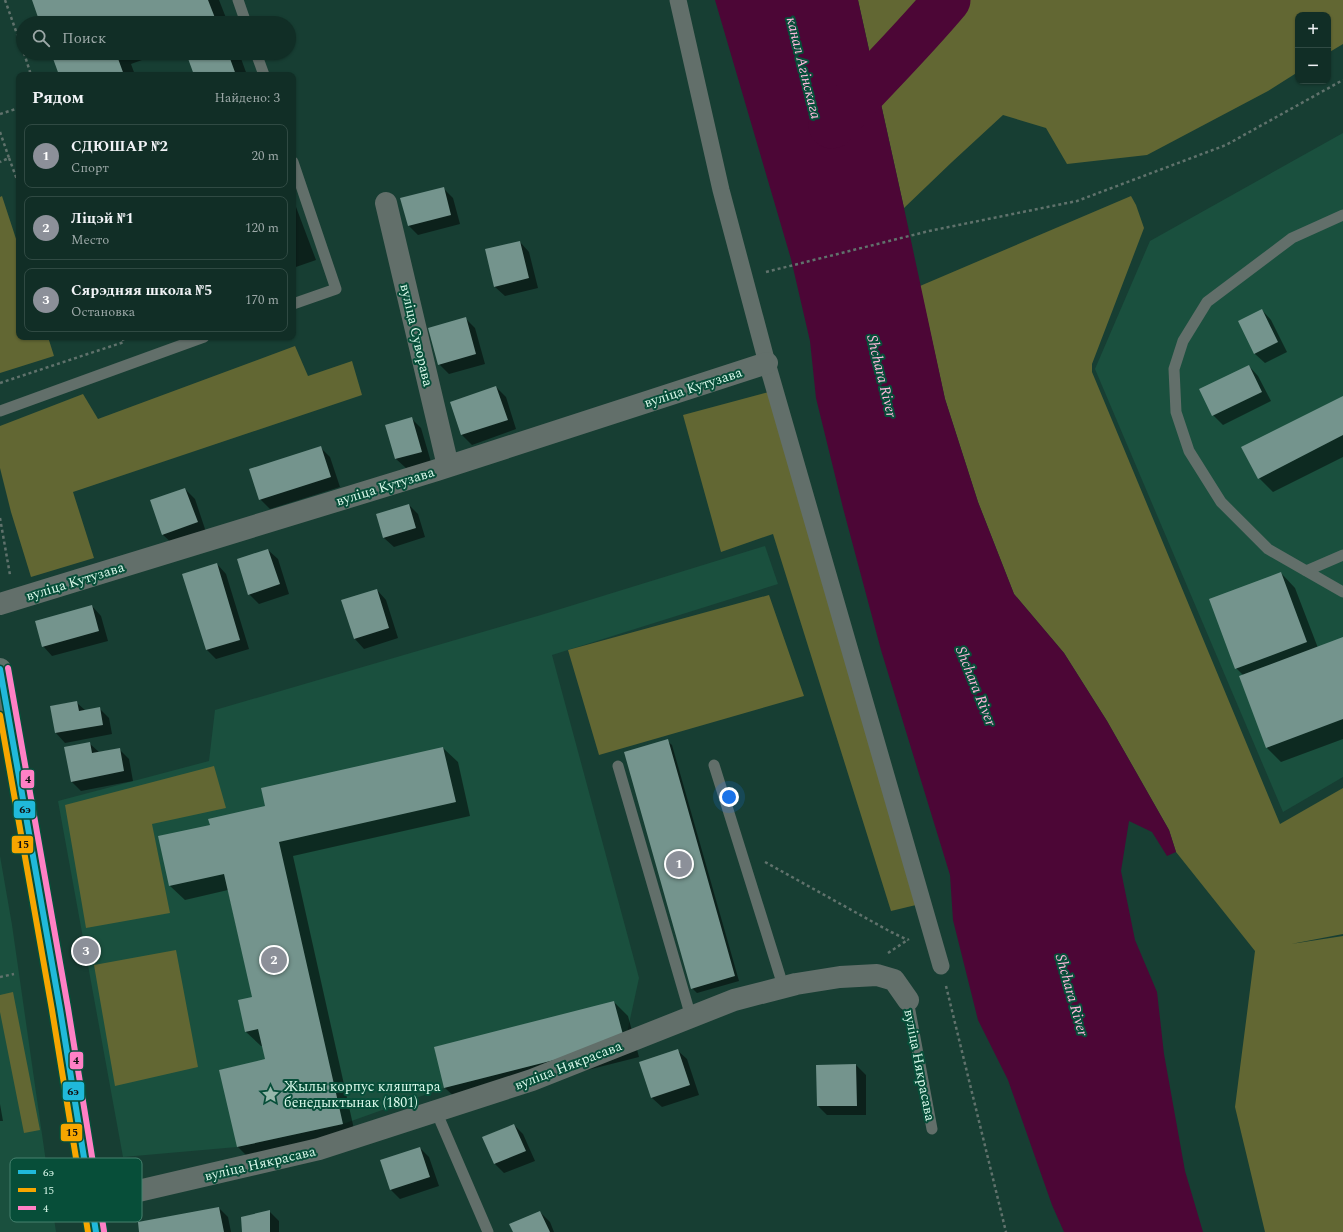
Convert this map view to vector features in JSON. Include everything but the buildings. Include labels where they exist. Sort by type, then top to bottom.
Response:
[{"type":"main road","points":[[0,669],[60,1009],[84,1158]]},
{"type":"main road","points":[[94,1222],[96,1232]]},
{"type":"street","points":[[678,0],[721,190],[767,363],[941,966]]},
{"type":"street","name":"вуліца Суворава","points":[[386,203],[448,466]]},
{"type":"street","name":"вуліца Кутузава","points":[[0,604],[448,466],[767,363]]},
{"type":"street","name":"вуліца Някрасава","points":[[142,1190],[318,1149],[532,1080],[734,1000],[796,984],[840,977],[877,975],[894,980],[908,1000]]},
{"type":"lane","points":[[238,0],[244,16]]},
{"type":"lane","points":[[259,60],[263,72]]},
{"type":"lane","points":[[296,171],[336,289],[296,303]]},
{"type":"lane","points":[[1343,215],[1292,238],[1207,302],[1183,341],[1174,369],[1176,412],[1189,451],[1221,502],[1268,549],[1343,592]]},
{"type":"lane","points":[[0,411],[196,340]]},
{"type":"lane","points":[[1306,571],[1343,555]]},
{"type":"lane","points":[[714,765],[780,976]]},
{"type":"lane","points":[[618,766],[691,1017]]},
{"type":"lane","name":"вуліца Някрасава","points":[[908,1000],[932,1129]]},
{"type":"lane","points":[[436,1111],[488,1232]]},
{"type":"path","points":[[5,0],[16,32]]},
{"type":"path","points":[[26,60],[30,72]]},
{"type":"path","points":[[766,272],[929,231],[1077,201],[1226,145],[1343,80]]},
{"type":"path","points":[[0,114],[16,109]]},
{"type":"path","points":[[0,132],[16,177]]},
{"type":"path","points":[[0,162],[9,158]]},
{"type":"path","points":[[0,383],[124,342],[123,340]]},
{"type":"path","points":[[0,518],[10,576]]},
{"type":"path","points":[[744,861],[758,858],[908,940]]},
{"type":"path","points":[[882,957],[914,936]]},
{"type":"path","points":[[941,966],[1006,1232]]},
{"type":"path","points":[[0,977],[14,974]]},
{"type":"shaded area","points":[[858,0],[1343,0],[1343,44],[1331,51],[1331,12],[1295,12],[1295,74],[1268,91],[1147,155],[1067,164],[1046,128],[1003,115],[904,208]]},
{"type":"shaded area","points":[[1343,133],[1343,777],[1283,812],[1095,369],[1150,241]]},
{"type":"shaded area","points":[[2,196],[16,239],[16,340],[49,340],[54,356],[0,373],[0,197]]},
{"type":"shaded area","points":[[1131,196],[1136,205],[1144,228],[1092,364],[1092,372],[1280,824],[1343,788],[1343,934],[1291,944],[1343,936],[1343,1232],[1265,1232],[1235,1107],[1255,951],[1176,852],[1169,830],[1107,721],[1064,653],[1014,594],[978,502],[945,399],[920,286]]},
{"type":"shaded area","points":[[295,346],[308,376],[352,361],[362,395],[73,492],[94,558],[31,577],[11,512],[0,468],[0,426],[83,394],[98,419]]},
{"type":"shaded area","points":[[769,392],[916,905],[891,911],[773,534],[721,552],[683,415]]},
{"type":"shaded area","points":[[765,546],[778,584],[552,655],[639,978],[625,1042],[444,1088],[343,1124],[237,1147],[123,1157],[58,801],[209,761],[215,710],[541,615]]},
{"type":"shaded area","points":[[769,595],[804,696],[599,755],[568,650]]},
{"type":"shaded area","points":[[214,766],[226,808],[152,824],[170,913],[86,928],[65,805]]},
{"type":"shaded area","points":[[0,856],[12,925],[45,1158],[10,1158],[10,1222],[55,1222],[56,1232],[0,1232]]},
{"type":"shaded area","points":[[176,950],[198,1067],[115,1086],[94,965]]},
{"type":"shaded area","points":[[13,992],[40,1130],[24,1133],[0,1012],[0,995]]},
{"type":"water","points":[[715,0],[858,0],[945,399],[978,502],[1014,594],[1064,653],[1107,721],[1169,830],[1176,852],[1167,856],[1152,832],[1129,821],[1121,871],[1135,940],[1157,992],[1164,1054],[1185,1171],[1203,1232],[1064,1232],[1052,1205],[1008,1080],[978,1020],[953,920],[950,875],[881,650],[843,508],[816,398],[810,341],[791,259]]},
{"type":"waterway","points":[[832,125],[947,0]]},
{"type":"transit line","name":"4","points":[[8,668],[68,1008],[92,1158]]},
{"type":"transit line","name":"6э","points":[[0,669],[60,1009],[84,1158]]},
{"type":"transit line","name":"15","points":[[0,715],[52,1010],[76,1158]]},
{"type":"transit line","name":"15","points":[[86,1222],[88,1232]]},
{"type":"transit line","name":"6э","points":[[94,1222],[96,1232]]},
{"type":"transit line","name":"4","points":[[103,1222],[104,1231]]},
{"type":"place","name":"СДЮШАР №2","points":[[679,864]]},
{"type":"place","name":"Сярэдняя школа №5","points":[[86,951]]},
{"type":"place","name":"Ліцэй №1","points":[[274,960]]},
{"type":"place","name":"Жылы корпус кляштара бенедыктынак (1801)","points":[[271,1094]]},
{"type":"water label","name":"канал Агінскага","points":[[804,68]]},
{"type":"water label","name":"Shchara River","points":[[882,376]]},
{"type":"water label","name":"Shchara River","points":[[976,686]]},
{"type":"water label","name":"Shchara River","points":[[1072,995]]}]
